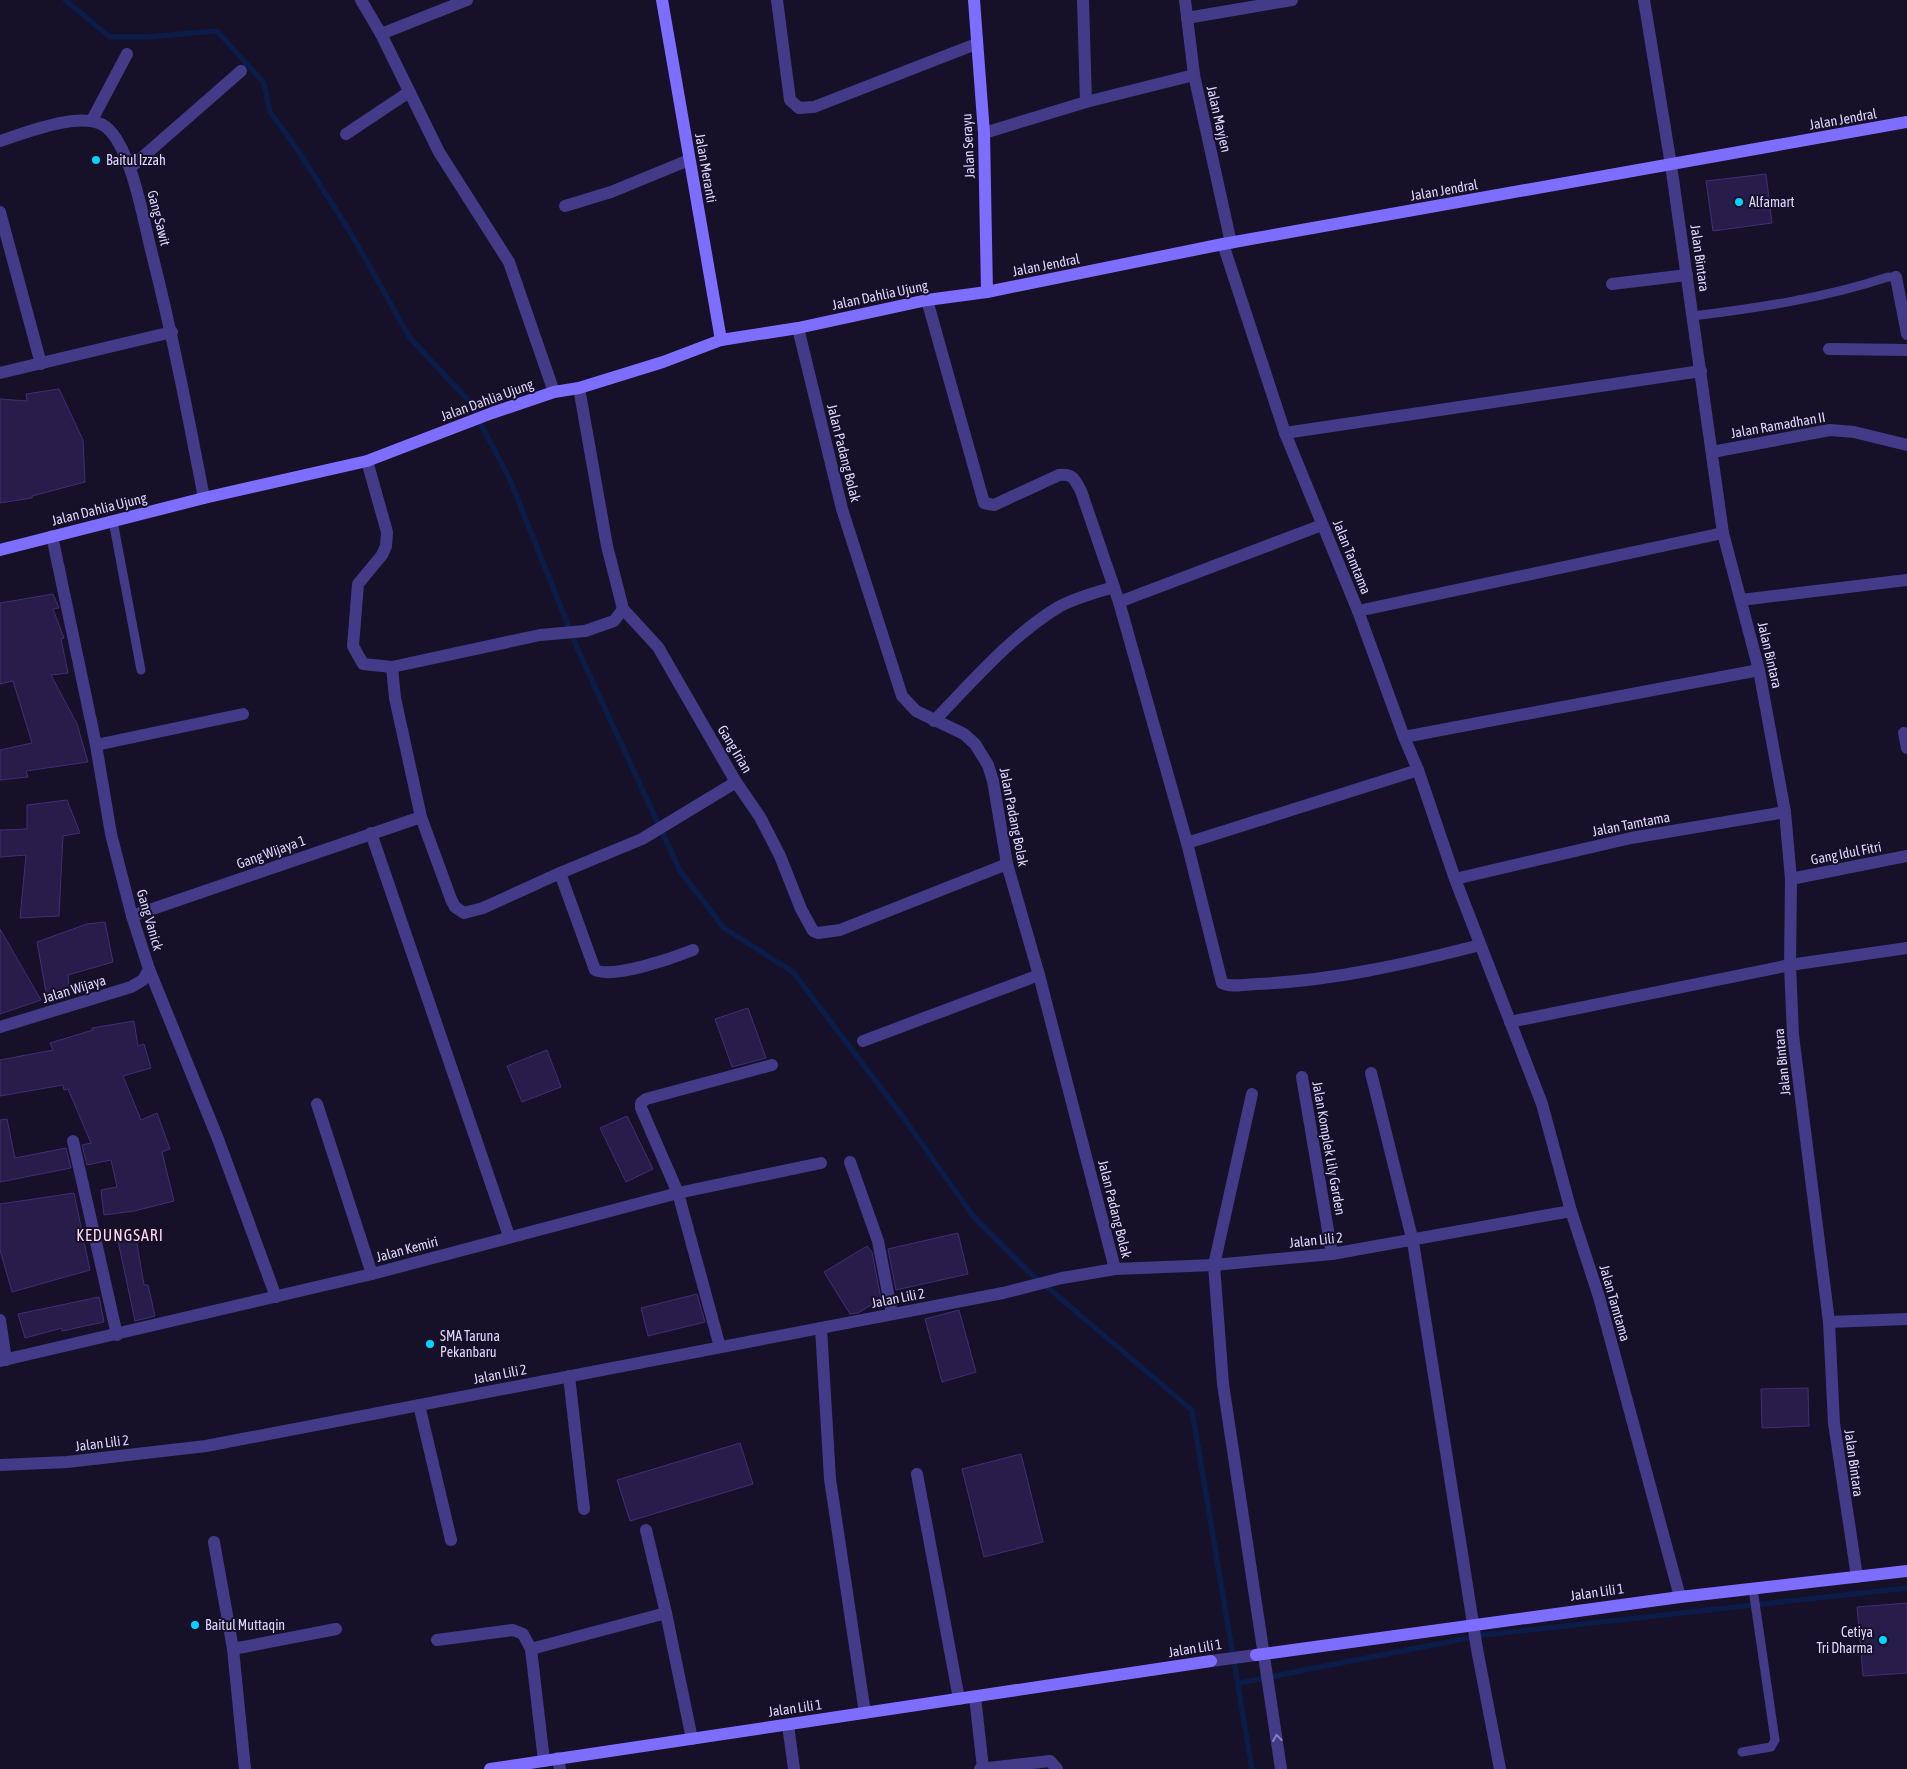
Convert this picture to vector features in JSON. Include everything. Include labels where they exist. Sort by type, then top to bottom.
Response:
[{"type":"street","points":[[361,0],[381,34],[439,152],[509,262],[554,392]]},
{"type":"street","name":"Jalan Meranti","points":[[662,0],[722,340]]},
{"type":"street","points":[[777,0],[790,100],[799,108],[814,107],[976,44]]},
{"type":"street","name":"Jalan Serayu","points":[[974,0],[984,133],[987,292]]},
{"type":"street","points":[[1083,0],[1086,102]]},
{"type":"street","name":"Jalan Mayjen","points":[[1185,0],[1194,75],[1227,244]]},
{"type":"street","points":[[1187,18],[1292,0]]},
{"type":"street","name":"Jalan Bintara","points":[[1644,0],[1671,165],[1723,533],[1759,670],[1785,812],[1791,879],[1790,965],[1793,1035],[1829,1322],[1834,1423],[1857,1577]]},
{"type":"street","points":[[381,34],[459,1]]},
{"type":"street","points":[[0,141],[74,120],[92,120],[127,54]]},
{"type":"street","points":[[130,168],[241,71]]},
{"type":"street","points":[[984,133],[1086,102],[1194,75]]},
{"type":"street","points":[[346,134],[409,92]]},
{"type":"street","name":"Gang Sawit","points":[[92,120],[106,127],[115,138],[130,168],[172,332],[204,498]]},
{"type":"street","name":"Jalan Jendral","points":[[987,292],[1227,244],[1907,122]]},
{"type":"street","points":[[565,206],[612,192],[689,160]]},
{"type":"street","points":[[0,212],[41,364]]},
{"type":"street","name":"Jalan Tamtama","points":[[1227,244],[1285,433],[1358,612],[1418,770],[1455,879],[1542,1104],[1571,1211],[1599,1297],[1680,1597]]},
{"type":"street","points":[[1612,284],[1687,274]]},
{"type":"street","points":[[1896,277],[1907,334]]},
{"type":"street","name":"Jalan Dahlia Ujung","points":[[0,550],[204,498],[367,461],[492,413],[554,392],[579,388],[722,340],[798,328],[927,300],[987,292]]},
{"type":"street","points":[[927,300],[984,503],[994,506],[1059,475],[1068,474],[1074,477],[1081,491],[1119,602],[1187,843],[1220,980],[1225,985],[1319,979],[1403,965],[1480,945]]},
{"type":"street","name":"Jalan Padang Bolak","points":[[798,328],[842,509],[902,696],[916,711],[964,734],[975,744],[988,765],[993,781],[1007,864],[1039,975],[1114,1269]]},
{"type":"street","points":[[0,373],[172,332]]},
{"type":"street","points":[[1829,349],[1907,350]]},
{"type":"street","points":[[1285,433],[1701,371]]},
{"type":"street","name":"Gang Irian","points":[[579,388],[607,546],[623,609],[658,647],[736,782],[764,825],[780,856],[801,908],[815,932],[840,930],[1007,864]]},
{"type":"street","name":"Jalan Ramadhan II","points":[[1712,452],[1830,430],[1854,432],[1907,445]]},
{"type":"street","points":[[367,461],[387,532],[386,546],[382,555],[358,584],[353,646],[363,664],[392,666],[540,635],[585,630],[614,621],[623,609]]},
{"type":"street","points":[[1119,602],[1322,524]]},
{"type":"street","points":[[1358,612],[1723,533]]},
{"type":"street","name":"Gang Vanick","points":[[52,536],[96,745],[111,834],[132,916],[149,969],[218,1139],[276,1297]]},
{"type":"street","points":[[1741,600],[1907,580]]},
{"type":"street","points":[[934,720],[1036,622],[1058,608],[1081,597],[1114,586]]},
{"type":"street","points":[[392,666],[395,698],[421,817],[455,907],[464,913],[483,908],[642,839],[736,782]]},
{"type":"street","points":[[1404,737],[1759,670]]},
{"type":"street","points":[[96,745],[243,714]]},
{"type":"street","points":[[1904,733],[1907,748]]},
{"type":"street","points":[[1187,843],[1418,770]]},
{"type":"street","name":"Jalan Tamtama","points":[[1455,879],[1631,838],[1785,812]]},
{"type":"street","name":"Gang Wijaya 1","points":[[132,916],[421,817]]},
{"type":"street","points":[[371,833],[509,1236]]},
{"type":"street","name":"Gang Idul Fitri","points":[[1791,879],[1907,856]]},
{"type":"street","points":[[560,873],[595,970],[601,973],[626,969],[693,950]]},
{"type":"street","points":[[1510,1022],[1790,965],[1907,948]]},
{"type":"street","name":"Jalan Wijaya","points":[[0,1027],[131,987],[143,980],[149,969]]},
{"type":"street","points":[[863,1042],[1039,975]]},
{"type":"street","points":[[720,1347],[678,1194],[641,1108],[641,1103],[646,1099],[772,1065]]},
{"type":"street","points":[[1371,1073],[1412,1242],[1477,1650],[1500,1769]]},
{"type":"street","name":"Jalan Komplek Lily Garden","points":[[1302,1077],[1332,1254]]},
{"type":"street","points":[[1252,1094],[1214,1265],[1223,1384],[1260,1654],[1268,1669],[1281,1769]]},
{"type":"street","points":[[317,1104],[372,1274]]},
{"type":"street","points":[[73,1141],[117,1335]]},
{"type":"street","points":[[850,1162],[878,1242],[892,1314]]},
{"type":"street","name":"Jalan Kemiri","points":[[3,1361],[372,1274],[509,1236],[678,1194],[822,1163]]},
{"type":"street","name":"Jalan Lili 2","points":[[0,1465],[67,1462],[206,1446],[1003,1293],[1062,1278],[1114,1269],[1214,1265],[1332,1254],[1412,1242],[1571,1211]]},
{"type":"street","points":[[1829,1322],[1907,1319]]},
{"type":"street","points":[[0,1320],[3,1361]]},
{"type":"street","points":[[821,1328],[830,1479],[865,1713]]},
{"type":"street","points":[[569,1376],[584,1509]]},
{"type":"street","points":[[419,1405],[451,1540]]},
{"type":"street","points":[[917,1474],[959,1699]]},
{"type":"street","points":[[646,1530],[666,1612],[692,1739]]},
{"type":"street","points":[[214,1542],[233,1649],[245,1769]]},
{"type":"street","name":"Jalan Lili 1","points":[[490,1769],[544,1761],[559,1764],[692,1739],[1211,1661],[1473,1624],[1680,1597],[1907,1571]]},
{"type":"street","points":[[531,1649],[666,1612]]},
{"type":"street","points":[[233,1649],[336,1628]]},
{"type":"street","points":[[437,1640],[513,1630],[523,1634],[531,1649],[544,1761]]},
{"type":"street","points":[[975,1697],[981,1769],[1050,1761],[1057,1769]]},
{"type":"street","points":[[788,1725],[794,1769]]},
{"type":"lane","points":[[1693,316],[1753,309],[1817,297],[1888,277],[1896,277]]},
{"type":"lane","points":[[113,521],[141,670]]},
{"type":"lane","points":[[1742,1752],[1771,1747],[1775,1740],[1753,1589]]},
{"type":"building","name":"Alfamart","points":[[1766,174],[1772,223],[1713,231],[1706,181]]},
{"type":"building","points":[[59,389],[83,440],[85,482],[32,496],[32,498],[0,503],[0,399],[27,401],[26,394]]},
{"type":"building","points":[[53,594],[59,608],[53,609],[64,638],[61,639],[68,673],[51,675],[77,724],[88,762],[26,771],[28,777],[0,780],[0,750],[32,743],[13,681],[0,684],[0,603]]},
{"type":"building","points":[[67,800],[80,833],[63,836],[59,916],[20,918],[26,855],[0,857],[0,830],[27,829],[27,805]]},
{"type":"building","points":[[105,922],[113,962],[68,975],[70,995],[47,998],[37,942],[87,924]]},
{"type":"building","points":[[0,929],[41,1000],[0,1014]]},
{"type":"building","points":[[748,1008],[766,1058],[732,1067],[715,1019]]},
{"type":"building","points":[[134,1021],[138,1046],[144,1044],[151,1068],[123,1076],[141,1120],[157,1113],[170,1149],[162,1152],[174,1201],[134,1211],[104,1215],[101,1190],[117,1187],[111,1160],[87,1165],[82,1145],[91,1143],[68,1089],[64,1090],[63,1085],[0,1096],[0,1060],[53,1050],[50,1043],[93,1030],[92,1028]]},
{"type":"building","points":[[547,1050],[561,1087],[522,1102],[507,1066]]},
{"type":"building","points":[[627,1116],[653,1169],[626,1182],[600,1128]]},
{"type":"building","points":[[7,1119],[15,1158],[66,1148],[71,1168],[0,1182],[0,1120]]},
{"type":"building","points":[[74,1193],[90,1270],[12,1292],[0,1250],[0,1204]]},
{"type":"building","points":[[958,1233],[968,1274],[896,1290],[888,1249]]},
{"type":"building","points":[[136,1238],[144,1285],[148,1285],[155,1316],[135,1321],[118,1241]]},
{"type":"building","points":[[867,1246],[872,1252],[881,1299],[858,1313],[850,1314],[824,1272]]},
{"type":"building","points":[[697,1294],[705,1322],[648,1336],[641,1308]]},
{"type":"building","points":[[99,1297],[104,1322],[62,1331],[62,1328],[25,1338],[18,1314]]},
{"type":"building","points":[[959,1310],[976,1372],[942,1382],[925,1319]]},
{"type":"building","points":[[1808,1388],[1809,1426],[1762,1428],[1761,1389]]},
{"type":"building","points":[[740,1443],[753,1484],[630,1521],[617,1480]]},
{"type":"building","points":[[1021,1454],[1043,1542],[984,1557],[962,1469]]},
{"type":"building","name":"Cetiya Tri Dharma","points":[[1907,1603],[1907,1673],[1863,1676],[1857,1607]]},
{"type":"waterway","points":[[65,0],[110,37],[148,37],[217,31],[264,83],[270,112],[295,146],[349,230],[410,338],[469,401],[510,480],[578,650],[680,871],[724,928],[793,972],[903,1117],[973,1216],[1028,1271],[1192,1410],[1252,1769]]},
{"type":"waterway","points":[[1239,1683],[1483,1635],[1907,1588]]},
{"type":"place","name":"Baitul Izzah","points":[[96,160]]},
{"type":"place","name":"Alfamart","points":[[1739,202]]},
{"type":"place","name":"SMA Taruna Pekanbaru","points":[[430,1344]]},
{"type":"place","name":"Baitul Muttaqin","points":[[195,1625]]},
{"type":"place","name":"Cetiya Tri Dharma","points":[[1883,1640]]},
{"type":"district","name":"KEDUNGSARI","points":[[120,1235]]}]
